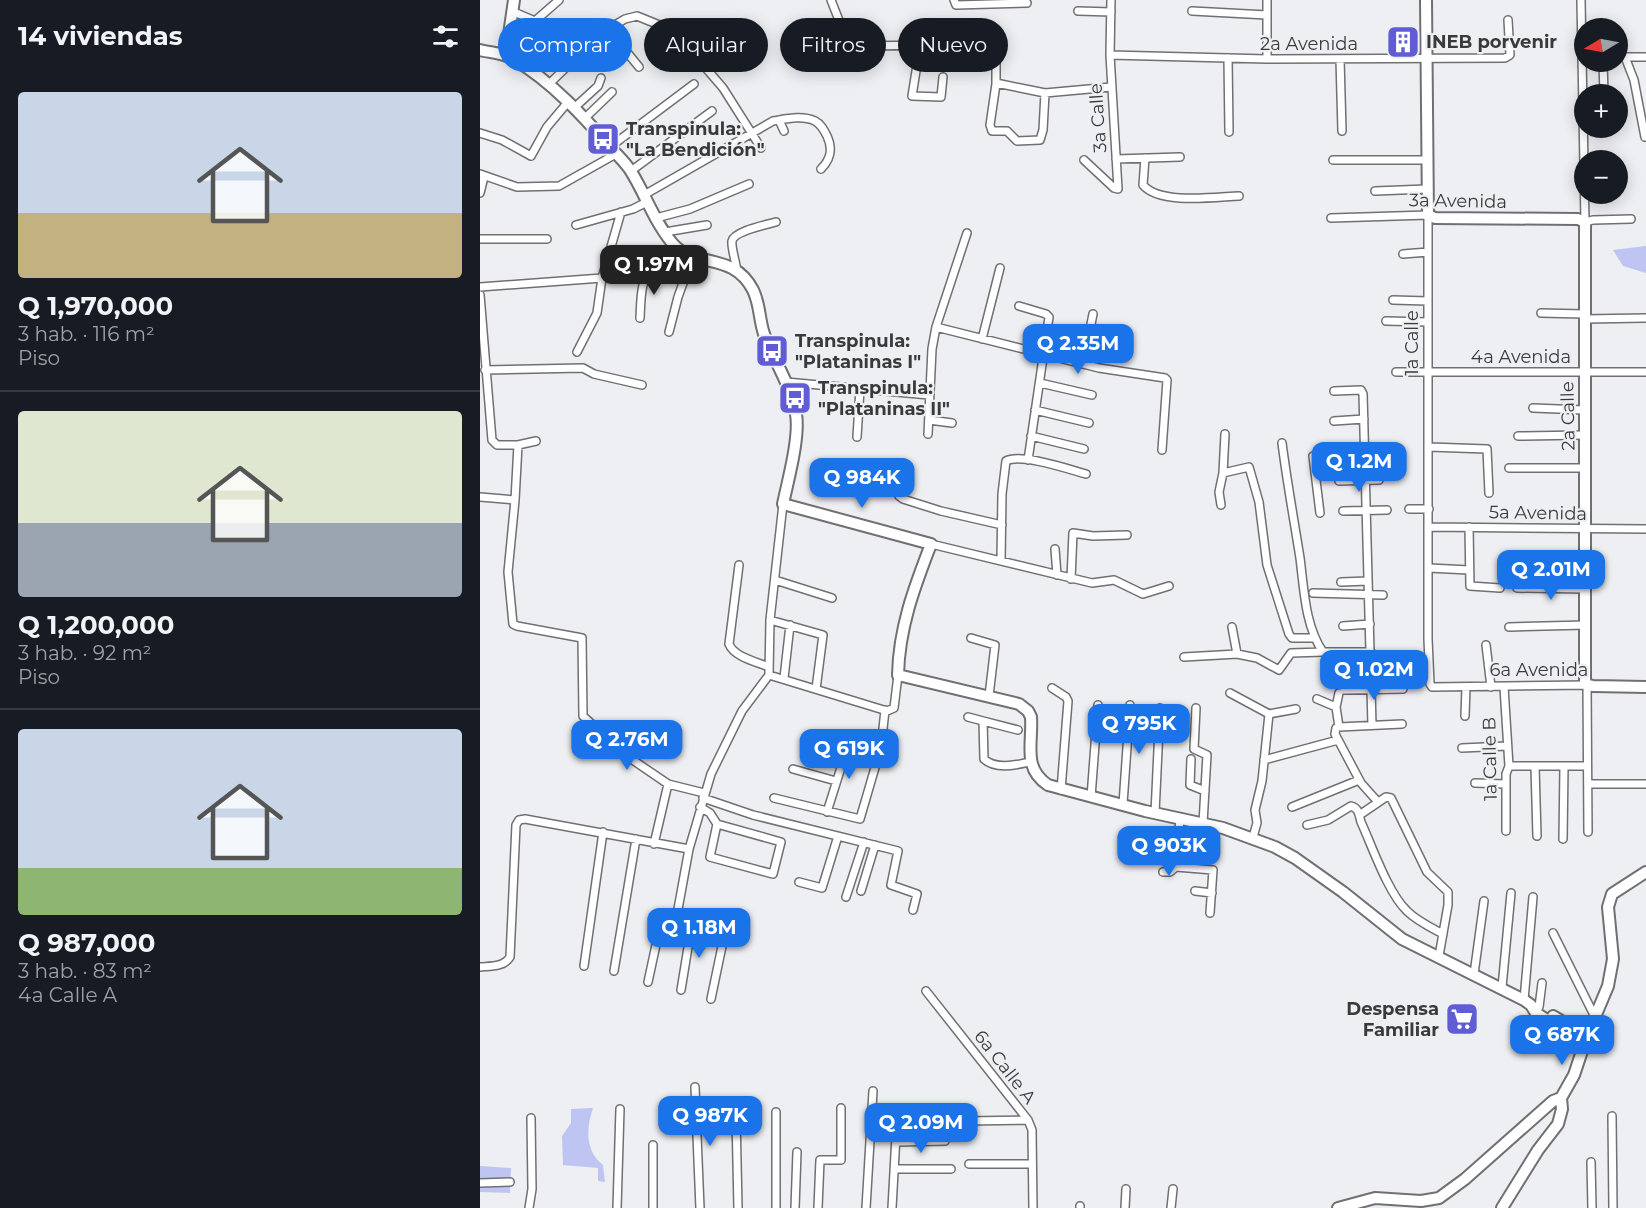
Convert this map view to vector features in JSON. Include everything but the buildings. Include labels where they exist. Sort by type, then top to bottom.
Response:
[{"type":"street","points":[[513,18],[514,0]]},
{"type":"street","points":[[514,12],[535,21],[559,0]]},
{"type":"street","points":[[831,0],[838,18]]},
{"type":"street","points":[[954,0],[956,5],[1027,3]]},
{"type":"street","name":"3a Calle","points":[[1084,160],[1118,189],[1111,87],[1111,0]]},
{"type":"street","points":[[1267,0],[1267,59]]},
{"type":"street","name":"1a Calle","points":[[1426,0],[1428,639],[1432,686]]},
{"type":"street","name":"2a Calle","points":[[1581,0],[1582,18]]},
{"type":"street","points":[[1078,11],[1111,12]]},
{"type":"street","points":[[1192,11],[1267,15]]},
{"type":"street","points":[[629,18],[635,15],[644,19]]},
{"type":"street","name":"2a Avenida","points":[[1110,55],[1267,59],[1508,58],[1508,20]]},
{"type":"street","points":[[480,50],[498,53]]},
{"type":"street","points":[[1628,57],[1646,57]]},
{"type":"street","points":[[632,58],[639,67]]},
{"type":"street","points":[[1228,58],[1229,132]]},
{"type":"street","points":[[1340,59],[1342,131]]},
{"type":"street","points":[[1628,69],[1634,80],[1645,137]]},
{"type":"street","points":[[531,72],[549,84],[613,150],[631,171],[665,232],[678,249],[691,258]]},
{"type":"street","points":[[549,84],[561,72]]},
{"type":"street","points":[[709,72],[723,88],[761,148]]},
{"type":"street","points":[[916,72],[912,96],[942,96],[943,77]]},
{"type":"street","points":[[997,72],[990,128],[994,132],[1007,131],[1017,141],[1040,140],[1043,130],[1045,93]]},
{"type":"street","name":"2a Calle","points":[[1583,72],[1585,222],[1583,372],[1588,832]]},
{"type":"street","points":[[480,133],[502,140],[531,156],[547,127],[571,105],[598,86],[601,78]]},
{"type":"street","points":[[996,83],[1045,93],[1111,87]]},
{"type":"street","points":[[480,193],[482,176],[517,187],[559,186],[613,150],[694,84]]},
{"type":"street","points":[[584,119],[612,92]]},
{"type":"street","points":[[631,171],[712,111]]},
{"type":"street","points":[[576,225],[621,212],[773,121],[800,117],[820,124],[829,139],[831,151],[827,163],[821,169]]},
{"type":"street","points":[[778,120],[784,130]]},
{"type":"street","points":[[1145,158],[1143,184],[1149,190],[1178,198],[1239,196]]},
{"type":"street","points":[[1116,159],[1180,158]]},
{"type":"street","points":[[1333,160],[1428,160]]},
{"type":"street","points":[[656,218],[690,209],[749,184]]},
{"type":"street","points":[[1375,191],[1427,189]]},
{"type":"street","points":[[577,352],[597,313],[602,278],[621,212]]},
{"type":"street","name":"3a Avenida","points":[[1331,218],[1428,215],[1435,218],[1578,219],[1585,222]]},
{"type":"street","points":[[1585,222],[1631,219]]},
{"type":"street","points":[[737,271],[732,243],[734,238],[741,232],[776,222]]},
{"type":"street","points":[[665,232],[706,225]]},
{"type":"street","points":[[928,434],[932,349],[936,327],[967,233]]},
{"type":"street","points":[[480,239],[547,239]]},
{"type":"street","points":[[1404,254],[1428,252]]},
{"type":"street","points":[[669,332],[691,258]]},
{"type":"street","points":[[640,318],[644,283],[652,267],[691,258],[729,265],[754,292],[765,336],[786,382],[797,425],[783,504],[770,620],[769,671],[742,711],[715,765],[703,796],[689,849],[676,920]]},
{"type":"street","points":[[982,339],[1000,268]]},
{"type":"street","points":[[480,287],[602,278]]},
{"type":"street","points":[[480,295],[493,442],[497,445],[518,445],[536,441]]},
{"type":"street","points":[[1393,300],[1428,301]]},
{"type":"street","points":[[1019,306],[1049,316],[1028,460]]},
{"type":"street","points":[[1541,313],[1584,317],[1646,318]]},
{"type":"street","points":[[1083,364],[1093,314]]},
{"type":"street","points":[[1386,321],[1428,322]]},
{"type":"street","points":[[936,327],[1044,356],[1114,371],[1166,378],[1162,450]]},
{"type":"street","points":[[485,370],[583,368],[594,374],[642,385]]},
{"type":"street","name":"4a Avenida","points":[[1396,372],[1646,372]]},
{"type":"street","points":[[786,382],[929,395]]},
{"type":"street","points":[[1040,383],[1092,395]]},
{"type":"street","points":[[857,437],[860,389]]},
{"type":"street","points":[[1334,392],[1362,390],[1372,725]]},
{"type":"street","points":[[1533,408],[1584,410]]},
{"type":"street","points":[[1035,410],[1089,423]]},
{"type":"street","points":[[1334,421],[1364,418]]},
{"type":"street","points":[[929,420],[952,423]]},
{"type":"street","points":[[1221,505],[1219,496],[1225,434]]},
{"type":"street","points":[[1518,436],[1584,435]]},
{"type":"street","points":[[1031,436],[1084,449]]},
{"type":"street","points":[[1282,443],[1300,561],[1302,593],[1313,638],[1323,652]]},
{"type":"street","points":[[518,445],[508,572],[513,624],[517,627],[582,638],[583,716],[624,754],[668,784],[753,815],[899,852],[891,884],[917,894],[913,910]]},
{"type":"street","points":[[1429,447],[1487,449],[1488,493]]},
{"type":"street","points":[[1320,513],[1313,456],[1317,453],[1363,450]]},
{"type":"street","points":[[1001,561],[1002,494],[1006,461],[1028,460],[1086,474]]},
{"type":"street","points":[[1223,472],[1250,467],[1259,502],[1267,565],[1289,634],[1292,638],[1313,638]]},
{"type":"street","points":[[1509,468],[1585,468]]},
{"type":"street","points":[[1339,481],[1379,480]]},
{"type":"street","points":[[893,484],[903,499],[941,511],[1002,525]]},
{"type":"street","points":[[480,497],[515,500]]},
{"type":"street","points":[[783,504],[931,544],[1094,584],[1114,580],[1144,594],[1169,586]]},
{"type":"street","points":[[1409,509],[1429,509]]},
{"type":"street","points":[[1343,511],[1387,510]]},
{"type":"street","name":"5a Avenida","points":[[1429,527],[1646,529]]},
{"type":"street","points":[[1469,527],[1470,586],[1500,588]]},
{"type":"street","points":[[1071,579],[1073,533],[1093,536],[1128,535]]},
{"type":"street","points":[[739,565],[729,644],[731,649],[784,678],[885,711],[894,708],[900,643],[908,604],[931,544]]},
{"type":"street","points":[[1055,549],[1057,575]]},
{"type":"street","points":[[1429,568],[1469,570]]},
{"type":"street","points":[[775,580],[832,598]]},
{"type":"street","points":[[1341,582],[1368,581]]},
{"type":"street","points":[[1517,588],[1586,589]]},
{"type":"street","points":[[1313,593],[1383,595]]},
{"type":"street","points":[[770,620],[823,635],[816,689]]},
{"type":"street","points":[[1343,626],[1370,624]]},
{"type":"street","points":[[784,678],[790,625]]},
{"type":"street","points":[[1509,627],[1586,625]]},
{"type":"street","points":[[1232,627],[1237,654]]},
{"type":"street","points":[[971,638],[995,645],[989,696]]},
{"type":"street","points":[[1486,645],[1491,687]]},
{"type":"street","points":[[1184,657],[1237,654],[1257,658],[1279,670],[1291,653],[1371,652]]},
{"type":"street","points":[[898,675],[1013,702],[1028,711],[1031,721],[1030,762],[1041,780],[1061,790],[1253,837],[1295,858],[1343,892],[1402,939],[1502,987],[1576,1029],[1585,1040]]},
{"type":"street","name":"6a Avenida","points":[[1432,686],[1646,687]]},
{"type":"street","points":[[1465,716],[1466,687]]},
{"type":"street","name":"1a Calle B","points":[[1504,687],[1509,766],[1505,784],[1506,831]]},
{"type":"street","points":[[1053,688],[1064,695],[1068,701],[1061,790]]},
{"type":"street","points":[[1378,802],[1365,790],[1338,740],[1335,732],[1339,727],[1336,707],[1341,691],[1403,689]]},
{"type":"street","points":[[1230,693],[1269,714],[1296,709]]},
{"type":"street","points":[[1317,699],[1336,707]]},
{"type":"street","points":[[1091,797],[1098,705]]},
{"type":"street","points":[[1123,804],[1130,705]]},
{"type":"street","points":[[1155,813],[1160,708]]},
{"type":"street","points":[[1196,708],[1194,749],[1207,754],[1203,823]]},
{"type":"street","points":[[774,798],[857,820],[861,819],[881,747],[885,711]]},
{"type":"street","points":[[1253,837],[1257,822],[1255,810],[1261,790],[1269,714]]},
{"type":"street","points":[[968,717],[1018,730]]},
{"type":"street","points":[[983,721],[983,758],[985,762],[1005,766],[1030,762]]},
{"type":"street","points":[[1339,727],[1402,724]]},
{"type":"street","points":[[827,812],[851,738],[881,747]]},
{"type":"street","points":[[1264,760],[1338,740]]},
{"type":"street","points":[[1462,748],[1507,746]]},
{"type":"street","points":[[1191,759],[1190,785],[1205,791]]},
{"type":"street","points":[[1509,766],[1587,766]]},
{"type":"street","points":[[1535,767],[1538,836]]},
{"type":"street","points":[[1563,839],[1564,767]]},
{"type":"street","points":[[793,769],[836,781]]},
{"type":"street","points":[[1292,807],[1359,780]]},
{"type":"street","points":[[1475,783],[1505,784]]},
{"type":"street","points":[[654,844],[668,784]]},
{"type":"street","points":[[1588,784],[1646,784]]},
{"type":"street","points":[[1360,814],[1387,796],[1393,801],[1427,872],[1448,892],[1448,905],[1439,956]]},
{"type":"street","points":[[1103,800],[1109,806],[1122,811],[1142,810]]},
{"type":"street","points":[[1307,825],[1328,820],[1351,806],[1360,814],[1361,822],[1401,905],[1416,918],[1443,934]]},
{"type":"street","points":[[700,807],[710,813],[717,824],[781,842],[773,874],[710,857],[717,824]]},
{"type":"street","points":[[1176,867],[1180,818]]},
{"type":"street","points":[[480,967],[501,964],[510,957],[516,825],[519,820],[525,819],[603,832],[654,844],[689,849]]},
{"type":"street","points":[[584,966],[603,832]]},
{"type":"street","points":[[799,882],[822,888],[838,836]]},
{"type":"street","points":[[614,971],[636,839]]},
{"type":"street","points":[[846,897],[864,842]]},
{"type":"street","points":[[861,891],[875,845]]},
{"type":"street","points":[[1163,872],[1170,872],[1176,867],[1212,870],[1214,873],[1210,913]]},
{"type":"street","points":[[1502,1208],[1538,1150],[1558,1124],[1562,1109],[1561,1098],[1571,1082],[1585,1040],[1608,986],[1613,959],[1608,907],[1612,894],[1646,872]]},
{"type":"street","points":[[1194,891],[1212,893]]},
{"type":"street","points":[[1502,987],[1511,893]]},
{"type":"street","points":[[1533,897],[1531,1004],[1536,1013],[1585,1040]]},
{"type":"street","points":[[1474,974],[1484,901]]},
{"type":"street","points":[[648,982],[662,917],[729,932],[711,999]]},
{"type":"street","points":[[681,990],[692,923]]},
{"type":"street","points":[[1553,933],[1593,1021]]},
{"type":"street","points":[[1531,1004],[1542,983]]},
{"type":"street","name":"6a Calle A","points":[[926,991],[1028,1120],[1032,1129],[1032,1208]]},
{"type":"street","points":[[1576,1029],[1581,1029],[1593,1021]]},
{"type":"street","points":[[695,1087],[700,1208]]},
{"type":"street","points":[[866,1208],[873,1091]]},
{"type":"street","points":[[1338,1208],[1376,1198],[1421,1202],[1439,1198],[1465,1179],[1553,1101],[1561,1098]]},
{"type":"street","points":[[818,1208],[820,1160],[841,1160],[841,1108]]},
{"type":"street","points":[[617,1208],[620,1109]]},
{"type":"street","points":[[776,1112],[776,1208]]},
{"type":"street","points":[[736,1116],[738,1208]]},
{"type":"street","points":[[1612,1116],[1613,1208]]},
{"type":"street","points":[[529,1208],[532,1190],[531,1118]]},
{"type":"street","points":[[892,1208],[898,1129],[903,1124],[930,1120]]},
{"type":"street","points":[[964,1121],[1028,1120]]},
{"type":"street","points":[[896,1142],[945,1142]]},
{"type":"street","points":[[653,1145],[653,1208]]},
{"type":"street","points":[[795,1208],[797,1152]]},
{"type":"street","points":[[1591,1162],[1593,1208]]},
{"type":"street","points":[[969,1164],[1031,1164]]},
{"type":"street","points":[[894,1169],[951,1169]]},
{"type":"street","points":[[480,1183],[510,1182]]},
{"type":"street","points":[[1125,1208],[1126,1189]]},
{"type":"street","points":[[1171,1208],[1173,1189]]},
{"type":"shaded area","points":[[1646,246],[1646,273],[1623,266],[1613,250]]},
{"type":"shaded area","points":[[593,1108],[588,1131],[590,1146],[603,1165],[605,1182],[598,1181],[598,1168],[563,1165],[562,1136],[571,1123],[571,1109]]},
{"type":"shaded area","points":[[480,1166],[511,1168],[510,1193],[480,1192]]},
{"type":"place","name":"INEB porvenir","points":[[1403,42]]},
{"type":"place","name":"Transpinula: \"La Bendición\"","points":[[603,139]]},
{"type":"place","name":"Transpinula: \"Plataninas I\"","points":[[772,351]]},
{"type":"place","name":"Transpinula: \"Plataninas II\"","points":[[795,398]]},
{"type":"place","name":"Despensa Familiar","points":[[1462,1019]]}]
